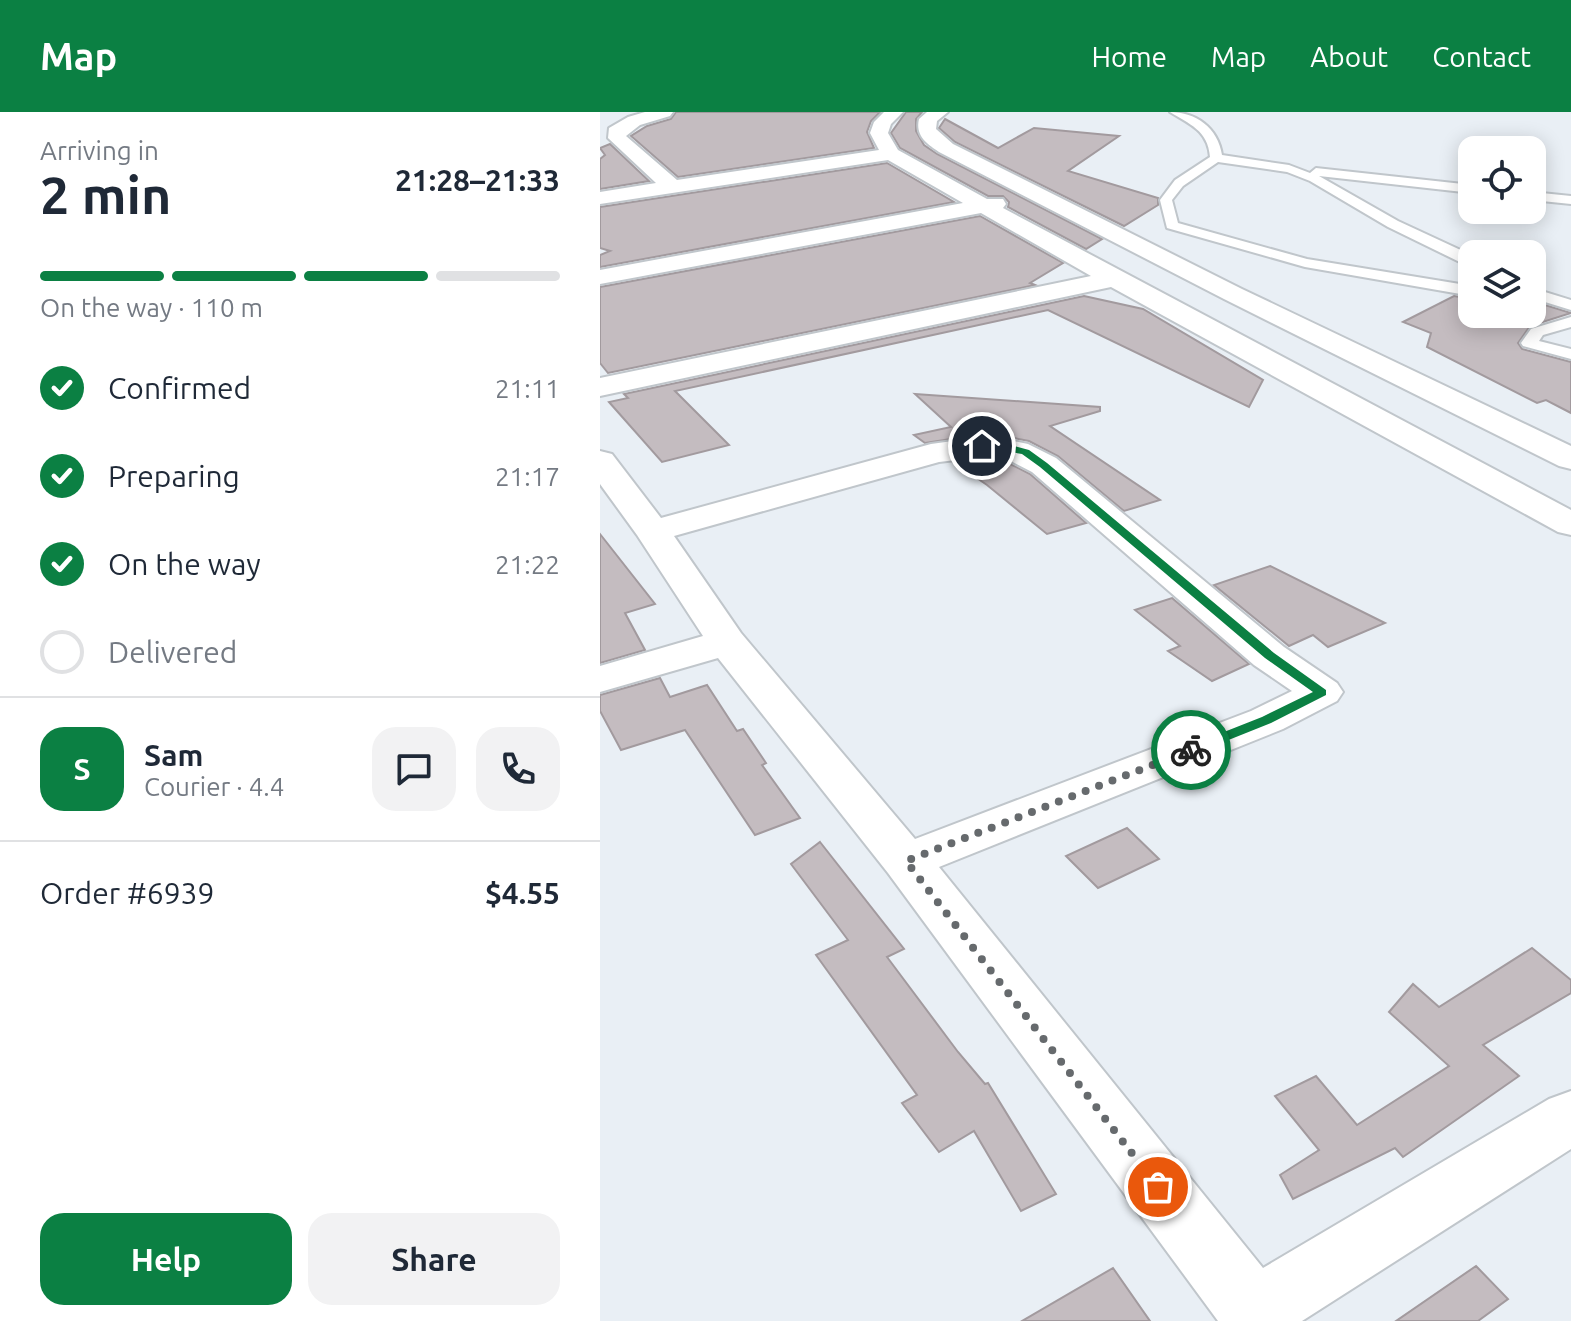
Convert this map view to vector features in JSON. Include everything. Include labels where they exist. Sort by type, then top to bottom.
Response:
[{"type":"street","points":[[664,112],[634,121],[616,132],[617,138],[673,188]]},
{"type":"street","points":[[894,112],[883,122],[879,133],[891,154],[1114,279],[1571,524]]},
{"type":"street","points":[[939,112],[928,119],[925,128],[929,137],[1247,301],[1571,459]]},
{"type":"street","points":[[600,198],[891,154]]},
{"type":"street","points":[[600,277],[1040,195]]},
{"type":"street","points":[[600,387],[1114,279]]},
{"type":"street","points":[[653,531],[931,454],[964,446],[999,445],[1026,452],[1044,465],[1269,656],[1322,692],[1267,720],[906,861]]},
{"type":"street","points":[[600,461],[653,531],[727,642],[906,861],[1258,1317],[1571,1117]]},
{"type":"street","points":[[600,679],[727,642]]},
{"type":"lane","points":[[1175,112],[1203,124],[1217,150],[1216,158]]},
{"type":"lane","points":[[1458,187],[1216,158],[1179,183],[1166,200],[1172,225],[1305,263],[1458,289]]},
{"type":"lane","points":[[1289,169],[1314,178],[1393,224],[1458,254]]},
{"type":"lane","points":[[1546,197],[1571,200]]},
{"type":"lane","points":[[1546,298],[1571,305]]},
{"type":"lane","points":[[1571,322],[1537,332],[1529,343],[1571,354]]},
{"type":"building","points":[[676,112],[880,112],[871,121],[867,132],[874,148],[678,177],[631,136],[647,126],[671,119]]},
{"type":"building","points":[[906,112],[922,112],[916,119],[916,131],[924,145],[937,154],[1102,239],[1086,249],[1008,207],[1009,202],[1003,196],[988,196],[900,148],[891,133]]},
{"type":"building","points":[[945,119],[998,148],[1034,128],[1119,136],[1068,171],[1158,198],[1158,205],[1124,226],[955,142],[939,128]]},
{"type":"building","points":[[610,144],[649,181],[600,189],[600,159],[605,155],[600,148]]},
{"type":"building","points":[[887,163],[954,202],[600,267],[600,255],[610,251],[600,248],[600,207]]},
{"type":"building","points":[[980,216],[1063,263],[1030,283],[1035,285],[608,373],[600,363],[600,287]]},
{"type":"building","points":[[1084,296],[1143,309],[1263,380],[1249,407],[1048,310],[675,391],[729,445],[662,462],[609,402],[628,398],[624,394]]},
{"type":"building","points":[[1454,296],[1458,297],[1458,328],[1529,328],[1518,343],[1522,349],[1571,362],[1571,413],[1546,400],[1537,403],[1427,347],[1431,333],[1403,322]]},
{"type":"building","points":[[1546,305],[1571,313],[1546,321]]},
{"type":"building","points":[[915,394],[1100,407],[1100,411],[1050,426],[1160,500],[1124,511],[1058,456],[1029,441],[989,433],[925,443],[914,435],[951,427]]},
{"type":"building","points":[[989,459],[1004,461],[1030,474],[1086,523],[1047,534],[955,463]]},
{"type":"building","points":[[600,534],[655,604],[625,613],[645,650],[600,663]]},
{"type":"building","points":[[1270,566],[1385,623],[1328,647],[1313,635],[1289,646],[1214,585]]},
{"type":"building","points":[[1172,598],[1249,664],[1212,681],[1168,651],[1180,646],[1135,610]]},
{"type":"building","points":[[660,678],[670,697],[707,685],[737,731],[743,729],[766,763],[762,765],[800,818],[755,835],[685,730],[621,750],[600,711],[600,695]]},
{"type":"building","points":[[1127,828],[1159,859],[1098,888],[1066,856]]},
{"type":"building","points":[[820,842],[904,949],[887,957],[958,1052],[985,1084],[988,1083],[1056,1194],[1021,1211],[974,1131],[939,1152],[902,1103],[917,1095],[816,955],[848,940],[791,864]]},
{"type":"building","points":[[1532,948],[1571,980],[1571,993],[1483,1045],[1519,1076],[1403,1157],[1395,1148],[1293,1199],[1280,1175],[1319,1150],[1275,1096],[1316,1076],[1357,1125],[1449,1066],[1389,1012],[1413,984],[1439,1007]]},
{"type":"building","points":[[1476,1266],[1508,1299],[1478,1321],[1396,1321]]},
{"type":"building","points":[[1113,1268],[1150,1321],[1022,1321]]},
{"type":"way so far","points":[[1158,1187],[906,861],[1191,750]]},
{"type":"route","points":[[982,446],[999,445],[1026,452],[1044,465],[1269,656],[1322,692],[1267,720],[1191,750]]}]
